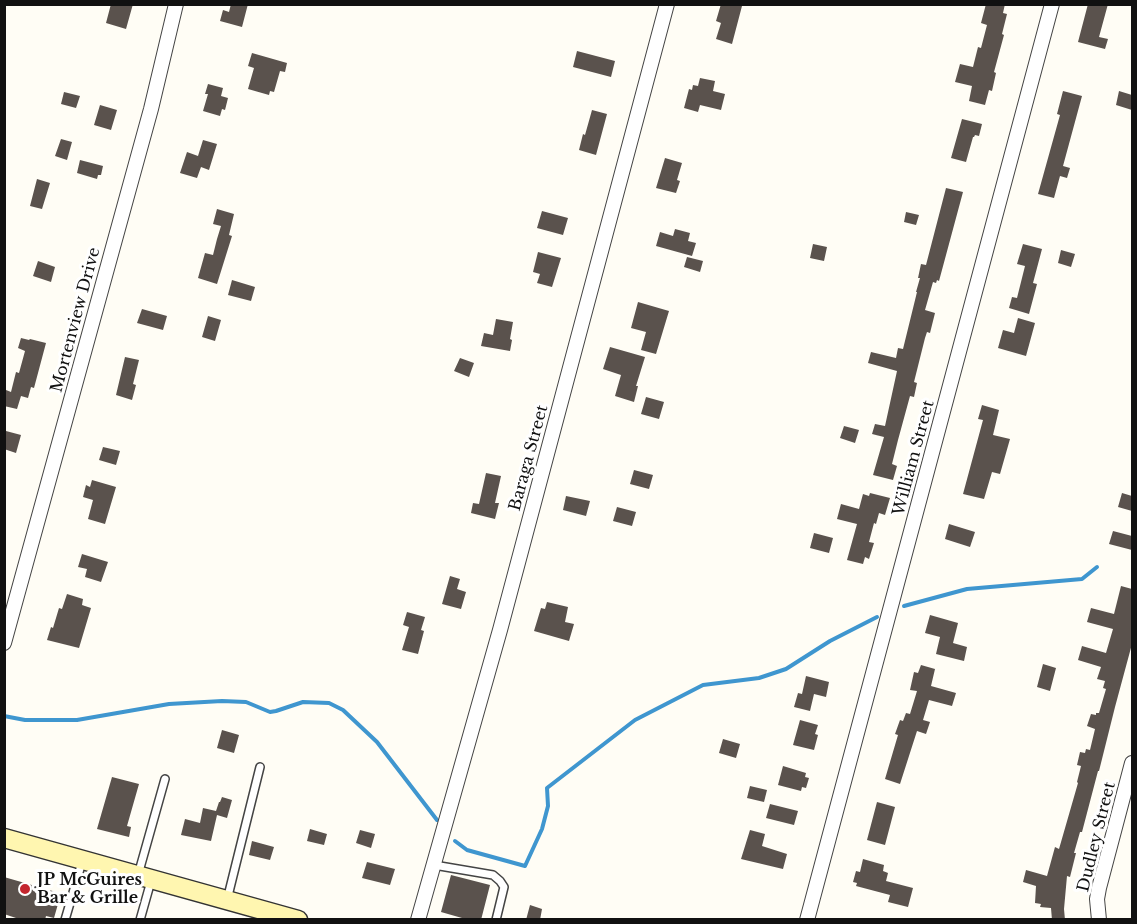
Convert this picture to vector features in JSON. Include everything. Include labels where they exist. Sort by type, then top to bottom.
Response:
[{"type":"main road","points":[[4,838],[298,920]]},
{"type":"street","name":"Mortenview Drive","points":[[4,643],[151,109],[176,4]]},
{"type":"street","name":"Baraga Street","points":[[418,920],[498,638],[667,4]]},
{"type":"street","name":"William Street","points":[[807,920],[1052,4]]},
{"type":"street","name":"Dudley Street","points":[[1099,920],[1097,899],[1099,888],[1132,763]]},
{"type":"lane","points":[[227,900],[260,767]]},
{"type":"lane","points":[[140,920],[145,877],[165,779]]},
{"type":"lane","points":[[65,920],[83,860]]},
{"type":"lane","points":[[434,865],[493,875],[500,880],[504,887],[496,920]]},
{"type":"building","points":[[111,4],[133,4],[126,29],[106,23]]},
{"type":"building","points":[[231,4],[248,4],[242,27],[220,21],[223,10],[229,12]]},
{"type":"building","points":[[721,4],[742,6],[732,44],[716,39],[721,23],[716,21]]},
{"type":"building","points":[[986,4],[1005,4],[1003,13],[1007,14],[992,91],[989,90],[985,105],[969,101],[972,86],[955,82],[960,64],[973,67],[978,47],[981,48],[987,25],[981,23]]},
{"type":"building","points":[[1088,4],[1108,4],[1099,37],[1108,39],[1105,49],[1078,42]]},
{"type":"building","points":[[577,51],[615,61],[611,77],[573,67]]},
{"type":"building","points":[[252,53],[287,63],[285,72],[280,71],[274,92],[270,91],[269,95],[248,89],[254,68],[248,66]]},
{"type":"building","points":[[700,78],[715,81],[713,91],[725,94],[721,110],[700,105],[698,112],[684,108],[689,89],[692,90],[693,85],[698,86]]},
{"type":"building","points":[[208,84],[223,88],[221,96],[228,98],[225,110],[222,109],[220,116],[203,111],[208,94],[205,94]]},
{"type":"building","points":[[1063,91],[1082,96],[1063,166],[1070,168],[1067,178],[1060,176],[1054,198],[1038,194],[1060,115],[1057,114]]},
{"type":"building","points":[[1119,91],[1132,95],[1132,110],[1116,105]]},
{"type":"building","points":[[64,92],[80,96],[76,108],[61,104]]},
{"type":"building","points":[[100,105],[117,110],[111,130],[94,125]]},
{"type":"building","points":[[592,110],[607,114],[596,155],[579,150]]},
{"type":"building","points":[[962,119],[982,124],[979,136],[973,137],[966,162],[951,158]]},
{"type":"building","points":[[61,139],[72,142],[67,160],[55,156]]},
{"type":"building","points":[[203,140],[217,144],[209,170],[201,167],[197,178],[180,173],[187,152],[198,156]]},
{"type":"building","points":[[665,158],[682,163],[676,193],[656,188]]},
{"type":"building","points":[[80,160],[103,166],[101,175],[98,175],[97,179],[77,173]]},
{"type":"building","points":[[37,179],[50,183],[42,209],[30,206]]},
{"type":"building","points":[[946,188],[963,192],[939,281],[933,282],[925,310],[935,313],[930,333],[927,332],[925,338],[914,382],[917,383],[914,397],[910,396],[898,440],[892,464],[897,466],[893,480],[873,475],[884,437],[872,434],[875,424],[885,426],[897,371],[868,363],[871,352],[896,358],[898,348],[903,349],[920,278],[918,278],[921,264],[926,265]]},
{"type":"building","points":[[217,209],[234,214],[229,235],[232,236],[217,284],[198,278],[205,253],[213,255],[221,226],[213,224]]},
{"type":"building","points":[[542,211],[568,218],[563,235],[537,228]]},
{"type":"building","points":[[906,212],[919,215],[916,225],[904,222]]},
{"type":"building","points":[[675,229],[690,233],[688,241],[696,243],[692,256],[656,246],[660,232],[673,236]]},
{"type":"building","points":[[813,244],[827,247],[824,261],[810,258]]},
{"type":"building","points":[[1023,244],[1042,249],[1033,283],[1037,284],[1029,314],[1009,308],[1012,297],[1017,298],[1025,266],[1017,264]]},
{"type":"building","points":[[1061,250],[1075,254],[1071,267],[1058,263]]},
{"type":"building","points":[[538,252],[561,258],[552,287],[537,283],[540,274],[533,272]]},
{"type":"building","points":[[687,257],[703,261],[700,272],[684,267]]},
{"type":"building","points":[[38,261],[55,267],[51,282],[33,276]]},
{"type":"building","points":[[232,280],[255,287],[251,301],[228,295]]},
{"type":"building","points":[[638,302],[669,311],[656,354],[641,350],[646,332],[631,328]]},
{"type":"building","points":[[142,309],[167,316],[163,330],[137,323]]},
{"type":"building","points":[[208,316],[221,320],[215,341],[202,337]]},
{"type":"building","points":[[1018,318],[1035,323],[1026,356],[998,348],[1003,330],[1014,333]]},
{"type":"building","points":[[496,319],[513,322],[510,351],[481,346],[484,333],[493,335]]},
{"type":"building","points":[[21,338],[46,343],[34,388],[31,387],[28,398],[21,396],[17,409],[4,406],[4,396],[6,390],[11,392],[16,372],[19,373],[25,351],[18,348]]},
{"type":"building","points":[[610,347],[645,357],[636,386],[638,386],[634,402],[615,396],[621,375],[603,369]]},
{"type":"building","points":[[125,357],[139,360],[132,400],[116,395]]},
{"type":"building","points":[[460,358],[474,363],[469,377],[454,371]]},
{"type":"building","points":[[646,397],[664,402],[659,419],[641,414]]},
{"type":"building","points":[[982,405],[999,410],[993,435],[1010,439],[1000,474],[992,472],[984,499],[963,494],[983,420],[978,419]]},
{"type":"building","points":[[844,426],[859,430],[855,443],[840,438]]},
{"type":"building","points":[[6,431],[21,435],[16,453],[4,449]]},
{"type":"building","points":[[103,447],[120,451],[116,465],[99,460]]},
{"type":"building","points":[[634,470],[653,475],[649,489],[630,484]]},
{"type":"building","points":[[486,473],[501,476],[495,503],[499,503],[495,519],[471,513],[473,503],[479,504]]},
{"type":"building","points":[[92,480],[116,487],[105,524],[88,519],[93,500],[83,497],[86,485],[90,487]]},
{"type":"building","points":[[870,493],[890,498],[885,515],[879,513],[876,524],[874,523],[869,542],[874,543],[869,559],[865,557],[863,564],[847,560],[857,524],[837,519],[841,504],[859,509],[863,494],[869,496]]},
{"type":"building","points":[[1122,493],[1132,496],[1132,511],[1118,507]]},
{"type":"building","points":[[566,496],[590,501],[586,516],[563,510]]},
{"type":"building","points":[[617,507],[636,512],[632,526],[613,521]]},
{"type":"building","points":[[949,524],[975,532],[970,547],[945,539]]},
{"type":"building","points":[[1113,531],[1132,536],[1132,550],[1109,544]]},
{"type":"building","points":[[814,533],[833,538],[829,553],[810,548]]},
{"type":"building","points":[[82,554],[108,562],[101,582],[85,577],[87,569],[78,567]]},
{"type":"building","points":[[450,576],[460,579],[457,589],[466,592],[461,609],[442,604]]},
{"type":"building","points":[[1121,586],[1132,589],[1132,644],[1099,771],[1074,853],[1076,853],[1070,877],[1067,876],[1065,920],[1052,920],[1051,908],[1040,907],[1041,904],[1035,903],[1036,886],[1023,882],[1026,870],[1047,876],[1055,847],[1059,849],[1078,783],[1081,766],[1077,765],[1080,752],[1085,753],[1086,749],[1090,750],[1095,729],[1087,726],[1091,714],[1099,713],[1106,689],[1103,688],[1105,681],[1097,679],[1101,667],[1078,660],[1082,646],[1106,653],[1113,629],[1087,622],[1091,608],[1114,614]]},
{"type":"building","points":[[67,594],[83,599],[82,605],[91,608],[79,648],[47,640]]},
{"type":"building","points":[[547,602],[568,607],[565,622],[574,624],[569,641],[534,631],[541,608],[545,609]]},
{"type":"building","points":[[407,612],[425,617],[418,654],[402,650],[409,627],[403,625]]},
{"type":"building","points":[[930,615],[958,623],[953,643],[967,647],[964,661],[936,654],[940,637],[925,633]]},
{"type":"building","points":[[1043,664],[1056,668],[1050,691],[1037,687]]},
{"type":"building","points":[[921,665],[935,669],[931,686],[956,693],[952,706],[929,700],[923,720],[930,722],[926,734],[917,731],[900,784],[885,779],[900,720],[903,721],[906,713],[910,714],[917,691],[910,690],[914,672],[918,673]]},
{"type":"building","points":[[806,676],[829,682],[826,697],[814,694],[810,711],[794,707],[798,693],[802,694]]},
{"type":"building","points":[[800,720],[818,725],[814,750],[793,745]]},
{"type":"building","points":[[222,730],[239,735],[234,753],[217,748]]},
{"type":"building","points":[[723,739],[740,744],[736,758],[719,753]]},
{"type":"building","points":[[783,766],[806,773],[805,777],[809,778],[806,788],[802,787],[801,791],[778,785]]},
{"type":"building","points":[[112,777],[139,784],[127,826],[131,827],[129,837],[97,829]]},
{"type":"building","points":[[750,786],[767,790],[764,802],[747,798]]},
{"type":"building","points":[[222,797],[232,800],[227,818],[217,815],[211,841],[181,835],[185,819],[200,823],[203,808],[216,811]]},
{"type":"building","points":[[877,802],[895,807],[885,845],[867,840]]},
{"type":"building","points":[[770,804],[798,811],[794,825],[766,818]]},
{"type":"building","points":[[310,829],[327,834],[324,845],[307,841]]},
{"type":"building","points":[[360,830],[375,834],[371,848],[356,843]]},
{"type":"building","points":[[750,830],[765,834],[762,846],[787,854],[783,869],[741,859]]},
{"type":"building","points":[[252,841],[274,847],[270,860],[249,855]]},
{"type":"building","points":[[863,859],[884,865],[883,871],[888,873],[886,881],[913,888],[908,907],[888,902],[890,895],[856,886],[857,883],[853,882],[856,871],[860,872]]},
{"type":"building","points":[[367,862],[395,869],[390,885],[362,878]]},
{"type":"building","points":[[451,875],[490,885],[481,920],[469,920],[441,912]]},
{"type":"building","points":[[4,877],[56,892],[55,896],[60,897],[54,918],[46,916],[45,920],[22,920],[4,914]]},
{"type":"building","points":[[530,905],[542,909],[540,920],[526,920]]},
{"type":"waterway","points":[[904,606],[967,589],[1082,579],[1097,567]]},
{"type":"waterway","points":[[455,841],[467,850],[525,866],[542,829],[548,806],[547,788],[635,720],[703,685],[759,678],[786,669],[830,641],[877,617]]},
{"type":"waterway","points":[[4,716],[25,720],[77,720],[169,704],[246,702],[270,712],[303,702],[329,703],[343,710],[377,742],[437,820]]},
{"type":"place","name":"JP McGuires Bar & Grille","points":[[25,889]]}]
